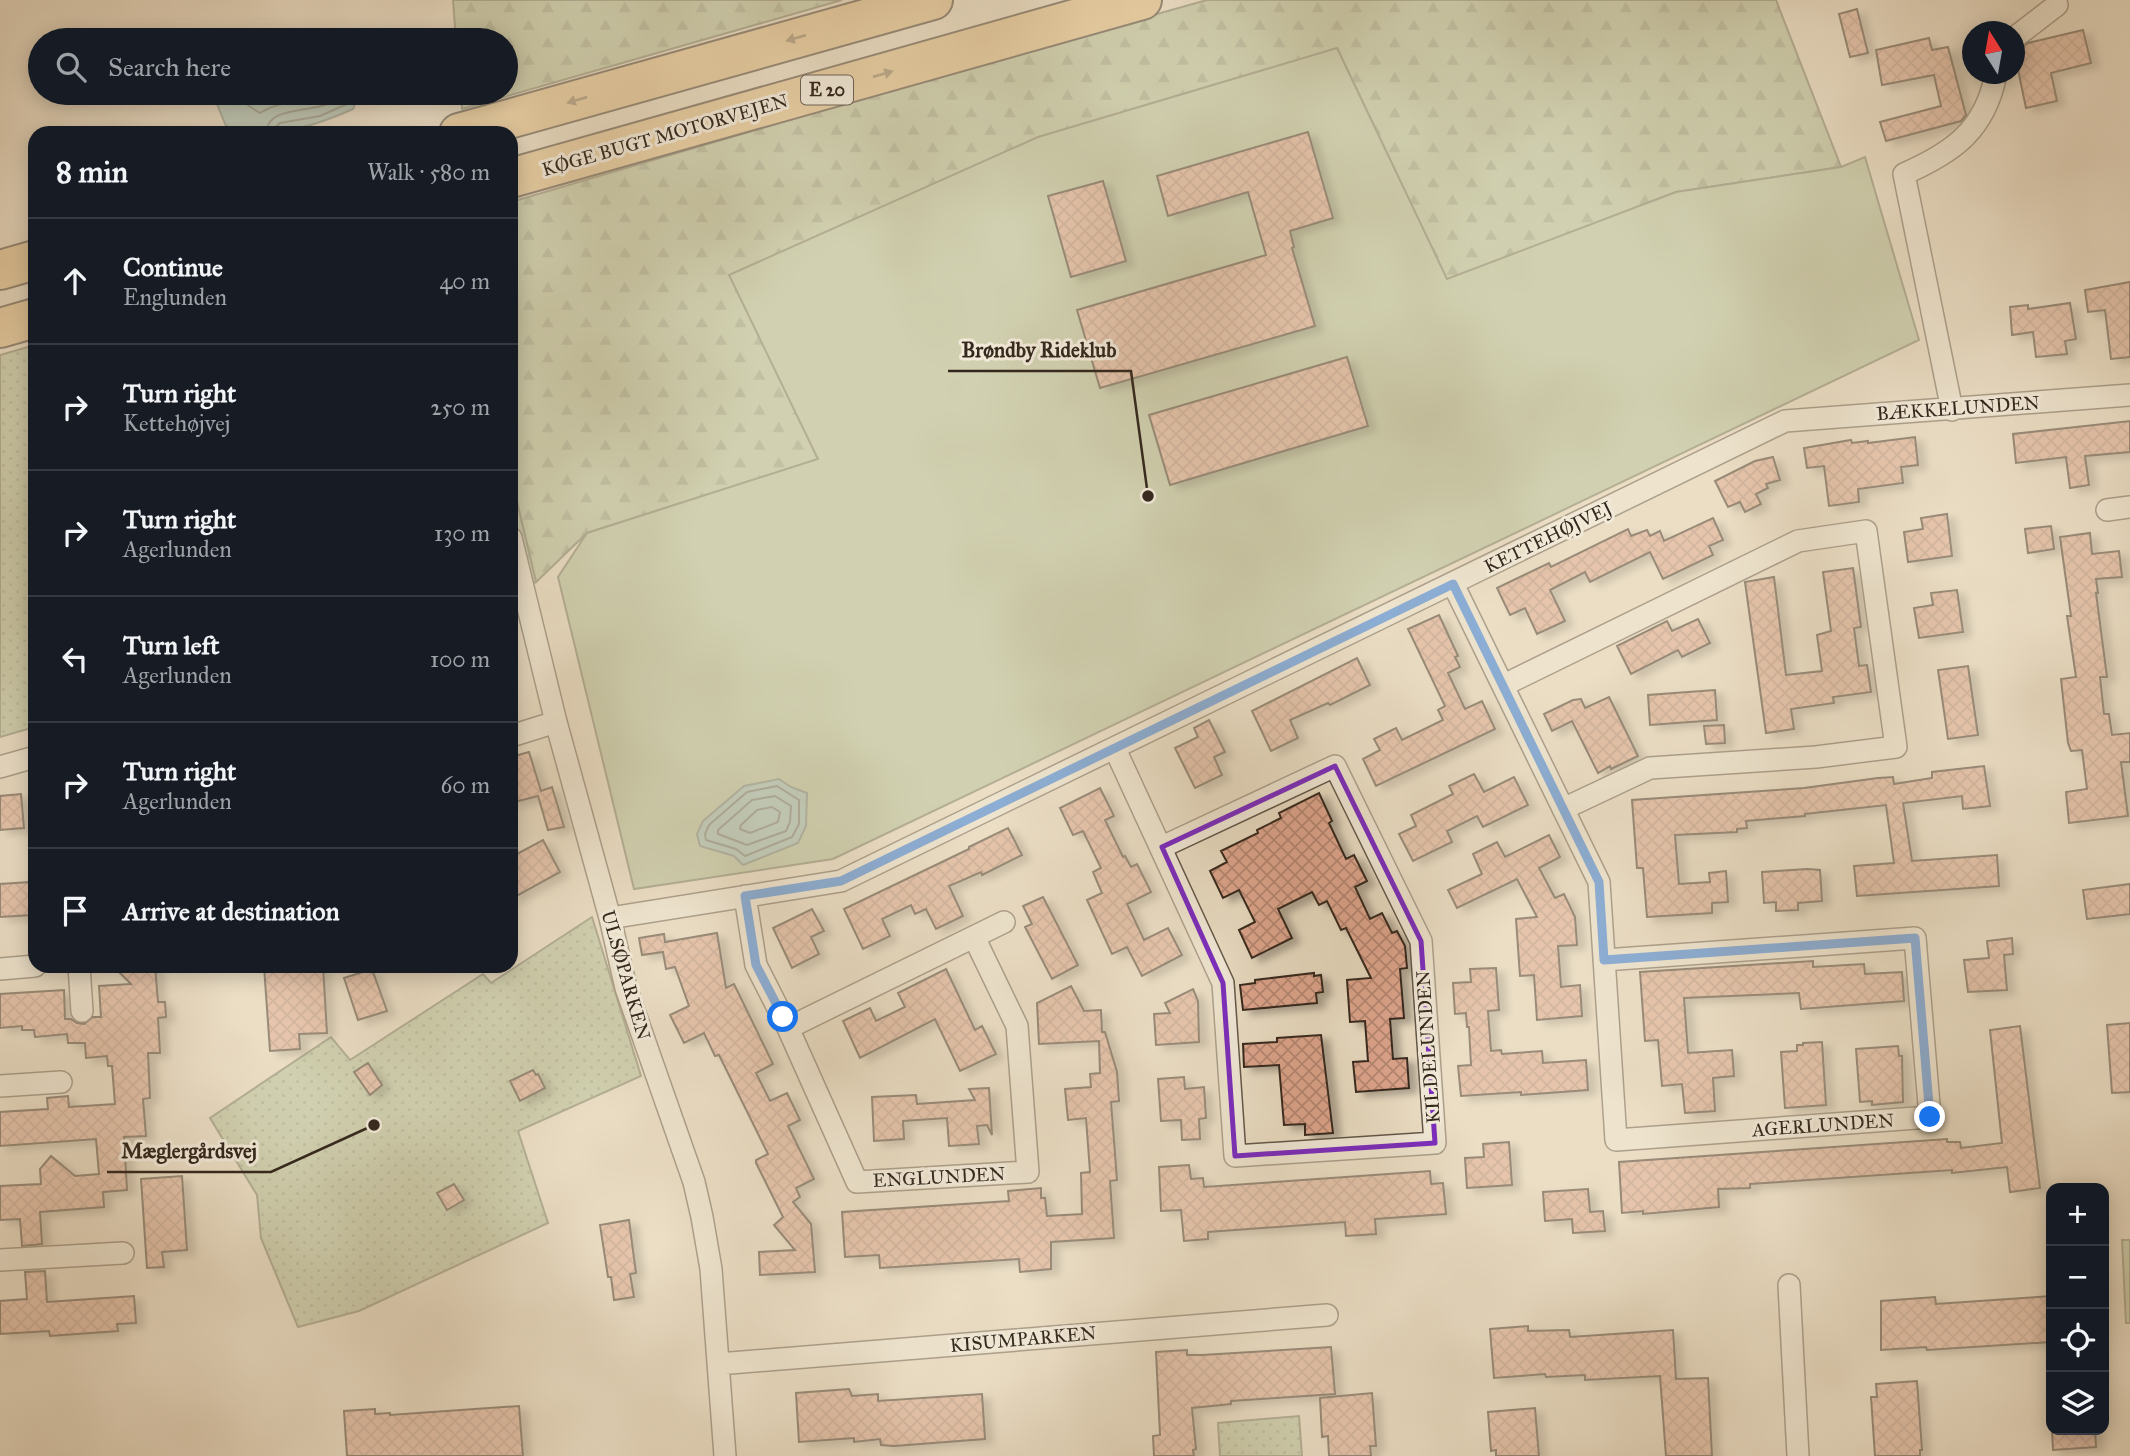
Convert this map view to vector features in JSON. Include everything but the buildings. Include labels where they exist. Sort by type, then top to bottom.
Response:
[{"type":"highway","points":[[484,126],[933,0]]},
{"type":"highway","name":"KØGE BUGT MOTORVEJEN","points":[[518,176],[1142,0]]},
{"type":"highway","points":[[0,270],[28,262]]},
{"type":"highway","points":[[0,328],[28,320]]},
{"type":"street","points":[[2025,30],[2057,5]]},
{"type":"street","points":[[1952,410],[1904,174],[1937,159],[1960,143],[1978,121],[1989,101],[1993,84]]},
{"type":"street","name":"BÆKKELUNDEN","points":[[1785,421],[2130,395]]},
{"type":"street","name":"KETTEHØJVEJ","points":[[610,918],[841,881],[1785,421]]},
{"type":"street","points":[[2107,510],[2130,507]]},
{"type":"street","points":[[1504,685],[1796,541],[1866,531],[1896,747],[1816,757],[1650,768],[1563,808]]},
{"type":"street","name":"ULSØPARKEN","points":[[518,567],[626,988],[694,1182],[710,1269],[725,1456]]},
{"type":"street","name":"AGERLUNDEN","points":[[1453,584],[1599,882],[1604,960],[1616,1140],[1930,1117],[1915,938],[1604,960]]},
{"type":"street","points":[[518,734],[556,722]]},
{"type":"street","name":"KILDELUNDEN","points":[[1115,749],[1223,983],[1235,1156],[1435,1143],[1421,941],[1335,766],[1162,847]]},
{"type":"street","points":[[0,767],[28,759]]},
{"type":"street","name":"ENGLUNDEN","points":[[745,896],[756,965],[788,1028],[858,1182],[1028,1172],[1017,1026],[974,937]]},
{"type":"street","points":[[788,1028],[1004,922]]},
{"type":"street","points":[[0,969],[28,967]]},
{"type":"street","points":[[79,973],[82,1011]]},
{"type":"street","points":[[0,1086],[61,1082]]},
{"type":"street","points":[[0,1260],[123,1253]]},
{"type":"street","points":[[1788,1284],[1798,1456]]},
{"type":"street","name":"KISUMPARKEN","points":[[718,1364],[1327,1315]]},
{"type":"highlighted area","points":[[1335,766],[1421,941],[1435,1143],[1235,1156],[1223,983],[1162,847]]},
{"type":"green space","points":[[453,0],[842,0],[518,93],[518,28],[455,28]]},
{"type":"green space","points":[[1207,0],[1776,0],[1841,167],[1676,192],[1447,280],[1337,48],[730,275],[818,459],[587,533],[536,582],[518,506],[518,200],[1003,57]]},
{"type":"green space","points":[[1337,48],[1447,279],[1676,192],[1841,167],[1865,157],[1919,340],[833,859],[634,889],[558,577],[587,533],[818,459],[729,275],[1038,137]]},
{"type":"green space","points":[[28,347],[28,729],[0,737],[0,355]]},
{"type":"green space","points":[[518,506],[536,582],[518,587]]},
{"type":"green space","points":[[592,917],[641,1076],[518,1131],[548,1223],[359,1311],[298,1327],[261,1238],[257,1195],[210,1118],[331,1037],[350,1060],[483,974],[491,983],[506,973],[518,973],[518,965]]},
{"type":"green space","points":[[2122,1240],[2130,1240],[2130,1323],[2126,1323]]},
{"type":"green space","points":[[1299,1416],[1302,1456],[1220,1456],[1218,1423]]},
{"type":"water","points":[[217,105],[355,105],[353,109],[342,114],[307,126],[226,126]]},
{"type":"water","points":[[779,779],[807,793],[806,826],[798,843],[743,865],[734,856],[700,846],[697,834],[703,821],[744,786]]},
{"type":"place","name":"Brøndby Rideklub","points":[[1148,496]]},
{"type":"place","name":"Mæglergårdsvej","points":[[374,1125]]},
{"type":"route","points":[[783,1017],[756,965],[745,896],[841,881],[1453,584],[1599,882],[1604,960],[1915,938],[1930,1117]]}]
